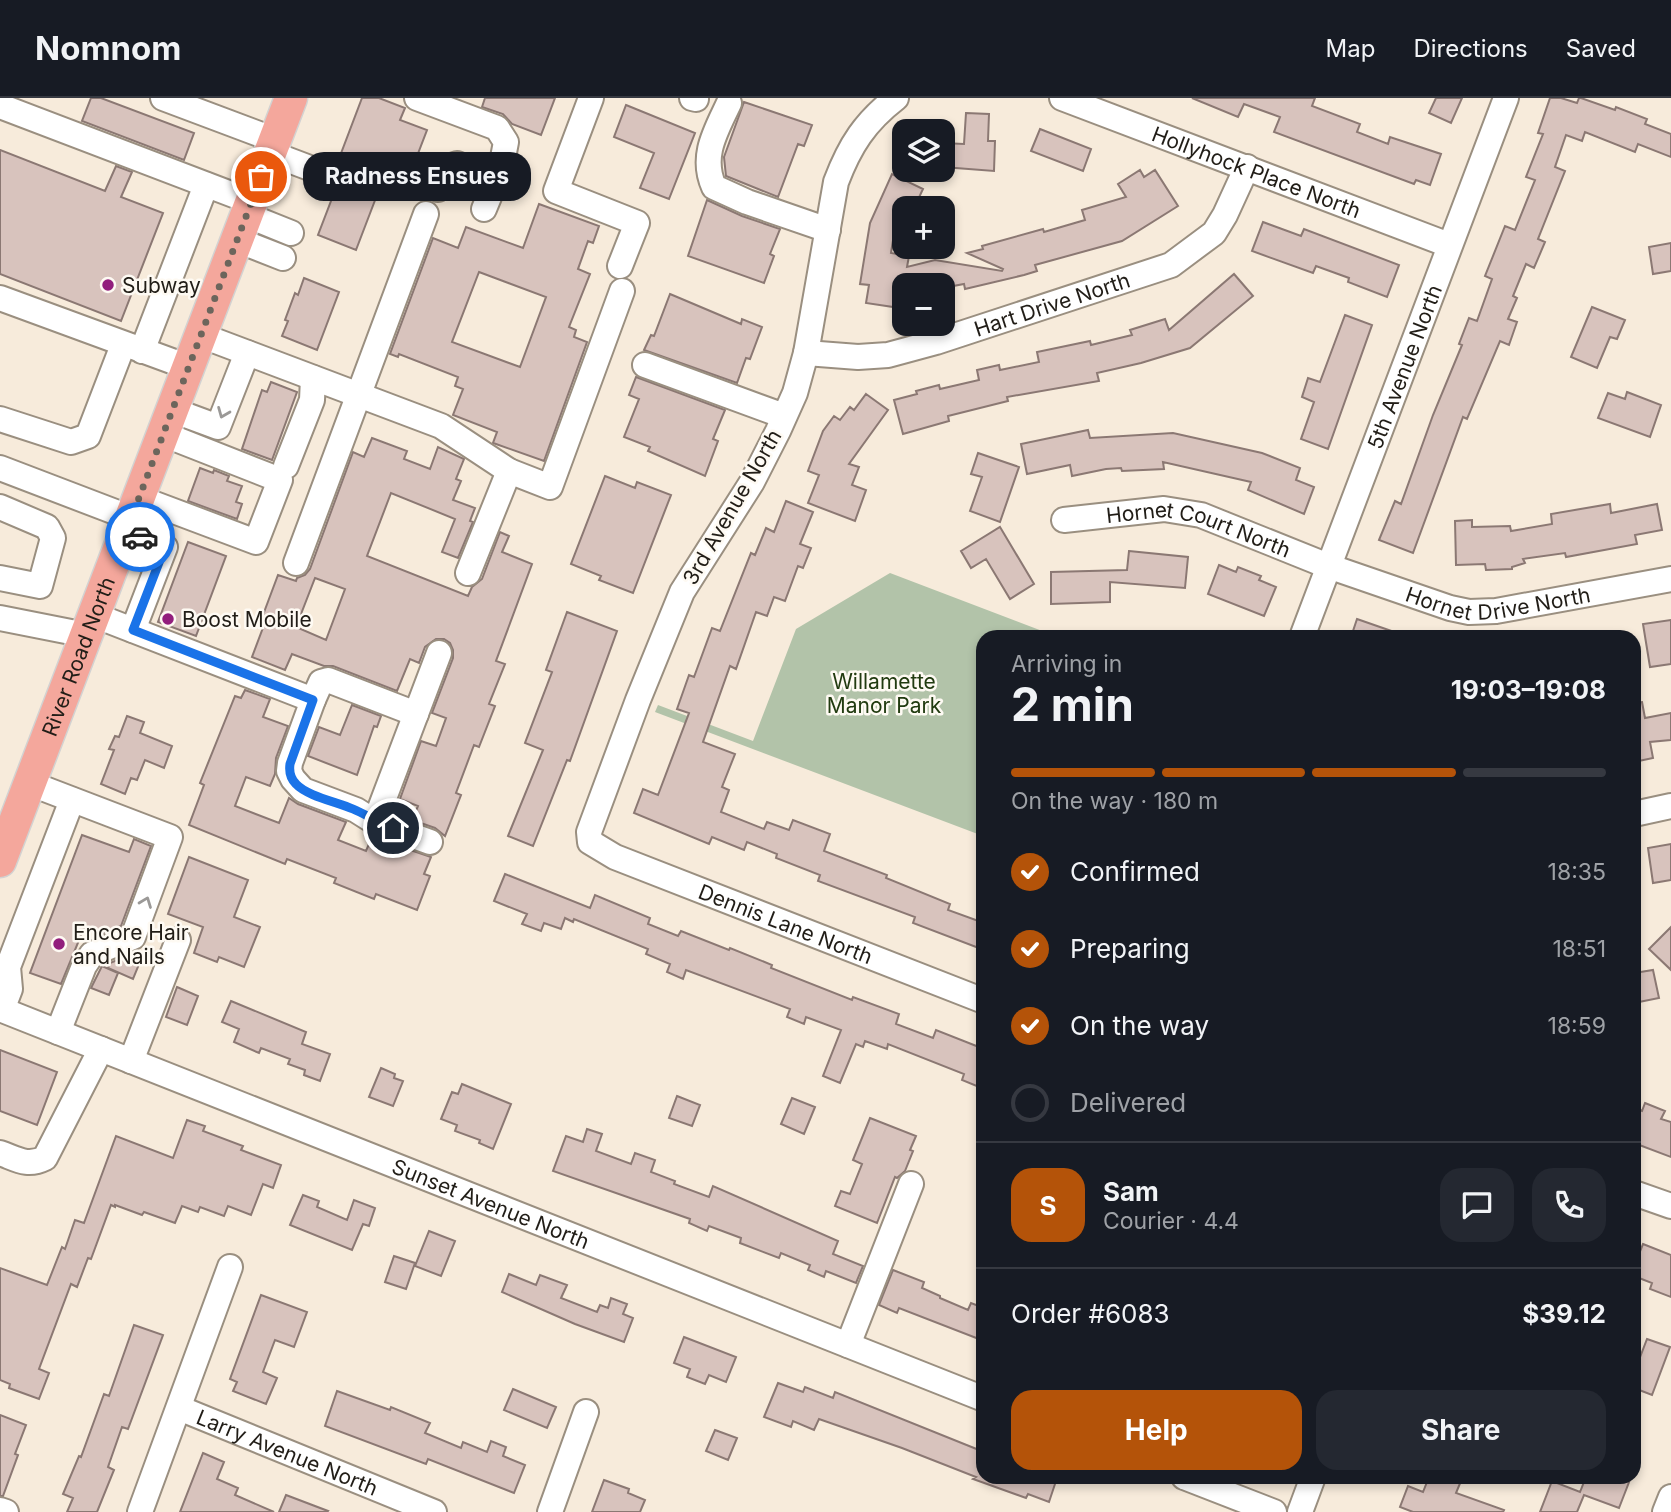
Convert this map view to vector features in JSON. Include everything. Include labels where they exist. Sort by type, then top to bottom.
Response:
[{"type":"main road","name":"River Road North","points":[[0,861],[291,98]]},
{"type":"street","points":[[163,98],[272,146],[315,170]]},
{"type":"street","points":[[416,98],[496,128],[506,142],[501,168],[484,209]]},
{"type":"street","points":[[591,98],[556,191],[637,223],[620,266]]},
{"type":"street","name":"3rd Avenue North","points":[[590,842],[591,822],[682,592],[752,482],[794,393],[806,353],[836,181],[845,157],[862,129],[896,98]]},
{"type":"street","name":"Hollyhock Place North","points":[[1062,98],[1449,245]]},
{"type":"street","name":"5th Avenue North","points":[[1304,630],[1506,98]]},
{"type":"street","points":[[729,103],[710,142],[708,175],[714,187],[747,202],[828,230]]},
{"type":"street","points":[[0,106],[206,185],[245,219],[283,258]]},
{"type":"street","points":[[438,189],[446,171],[451,165],[457,164],[496,180]]},
{"type":"street","name":"Hart Drive North","points":[[806,353],[858,357],[888,355],[936,342],[1171,265],[1214,233],[1247,167]]},
{"type":"street","points":[[0,419],[71,442],[88,436],[133,348],[206,185]]},
{"type":"street","points":[[296,562],[426,214]]},
{"type":"street","points":[[245,219],[291,233]]},
{"type":"street","points":[[200,335],[441,426],[509,471],[550,487],[622,291]]},
{"type":"street","points":[[0,298],[188,367]]},
{"type":"street","points":[[167,422],[218,427],[247,354]]},
{"type":"street","points":[[645,365],[784,416]]},
{"type":"street","points":[[286,466],[312,400],[313,379]]},
{"type":"street","points":[[0,468],[132,516],[219,529],[252,526],[263,507],[262,493],[258,487],[206,463],[195,447],[167,422]]},
{"type":"street","points":[[195,447],[280,480],[256,542],[219,529]]},
{"type":"street","points":[[468,573],[509,471]]},
{"type":"street","points":[[0,507],[47,527],[53,538],[40,586],[0,578]]},
{"type":"street","name":"Hornet Court North","points":[[1064,520],[1164,509],[1182,510],[1219,521],[1328,566]]},
{"type":"street","points":[[132,516],[165,547],[133,630]]},
{"type":"street","name":"Hornet Drive North","points":[[1328,566],[1450,608],[1479,612],[1671,579]]},
{"type":"street","points":[[0,618],[133,630],[313,700]]},
{"type":"street","points":[[375,822],[439,653]]},
{"type":"street","points":[[416,714],[328,680],[321,682],[289,771],[303,789],[356,810],[375,822],[430,842]]},
{"type":"street","points":[[29,783],[170,837],[133,937],[92,954],[84,967],[58,1032]]},
{"type":"street","points":[[1,1010],[10,989],[8,967],[72,800]]},
{"type":"street","points":[[1641,812],[1671,806]]},
{"type":"street","name":"Dennis Lane North","points":[[590,842],[615,857],[976,998]]},
{"type":"street","points":[[131,1061],[178,940]]},
{"type":"street","name":"Sunset Avenue North","points":[[1,1010],[976,1396]]},
{"type":"street","points":[[0,1153],[26,1163],[35,1163],[45,1158],[101,1049]]},
{"type":"street","points":[[848,1345],[911,1184]]},
{"type":"street","points":[[1641,1196],[1671,1206]]},
{"type":"street","points":[[140,1512],[230,1267]]},
{"type":"street","name":"Larry Avenue North","points":[[179,1408],[434,1512]]},
{"type":"street","points":[[550,1512],[586,1412]]},
{"type":"street","points":[[1202,1484],[1274,1512]]},
{"type":"street","points":[[1300,1512],[1310,1484]]},
{"type":"street","points":[[1665,1512],[1671,1497]]},
{"type":"street","points":[[0,1510],[6,1512]]},
{"type":"green space","name":"Willamette Manor Park","points":[[890,573],[1040,630],[976,630],[976,833],[655,712],[658,705],[753,741],[796,629]]},
{"type":"building","points":[[91,98],[101,98],[194,133],[184,160],[82,121]]},
{"type":"building","points":[[362,98],[379,98],[405,108],[400,120],[427,130],[404,190],[382,182],[356,250],[318,235],[344,167],[337,164]]},
{"type":"building","points":[[485,98],[555,98],[541,135],[512,124],[503,114],[482,107]]},
{"type":"building","points":[[1192,98],[1315,98],[1312,106],[1360,124],[1357,132],[1388,144],[1390,137],[1441,154],[1430,185],[1416,180],[1414,184],[1274,132],[1280,117],[1244,104],[1238,117]]},
{"type":"building","points":[[1436,98],[1462,98],[1451,123],[1429,113]]},
{"type":"building","points":[[1550,98],[1577,103],[1581,98],[1647,119],[1645,124],[1671,134],[1671,157],[1638,144],[1635,152],[1585,132],[1582,141],[1566,135],[1555,167],[1565,171],[1538,239],[1545,242],[1534,268],[1526,264],[1513,296],[1517,298],[1508,319],[1517,322],[1509,345],[1500,341],[1467,419],[1463,417],[1413,553],[1379,540],[1395,501],[1401,504],[1462,345],[1459,344],[1469,318],[1477,321],[1492,279],[1485,276],[1505,226],[1515,230],[1535,180],[1526,177],[1543,134],[1538,133]]},
{"type":"building","points":[[744,102],[812,125],[804,146],[798,144],[778,197],[726,176],[724,157]]},
{"type":"building","points":[[626,105],[695,133],[669,199],[640,188],[654,153],[614,137]]},
{"type":"building","points":[[966,113],[989,114],[988,141],[995,141],[994,171],[955,168],[955,144],[964,144]]},
{"type":"building","points":[[1040,129],[1091,149],[1083,171],[1031,151]]},
{"type":"building","points":[[0,150],[105,191],[116,166],[132,172],[121,197],[163,213],[121,321],[0,274]]},
{"type":"building","points":[[1140,170],[1144,177],[1155,170],[1178,206],[1122,241],[1035,265],[1037,271],[1024,275],[965,289],[964,284],[955,286],[955,273],[892,273],[892,307],[866,303],[869,285],[860,284],[870,223],[892,174],[892,182],[909,182],[923,189],[920,196],[892,196],[892,259],[908,259],[907,267],[935,260],[1002,271],[1003,269],[967,253],[983,249],[982,246],[1085,220],[1082,210],[1126,197],[1118,184]]},
{"type":"building","points":[[707,200],[780,229],[770,254],[774,256],[764,283],[688,256]]},
{"type":"building","points":[[539,204],[599,226],[593,243],[588,241],[578,269],[590,274],[569,327],[576,330],[574,337],[587,342],[544,461],[493,443],[497,432],[453,415],[463,389],[455,386],[458,377],[399,354],[398,357],[390,354],[433,238],[458,248],[466,227],[523,248]],"holes":[[[479,272],[546,297],[520,367],[452,342]]]},
{"type":"building","points":[[1263,222],[1301,236],[1304,229],[1399,265],[1387,297],[1348,282],[1349,278],[1316,266],[1313,273],[1252,251]]},
{"type":"building","points":[[1671,243],[1671,271],[1653,274],[1649,247]]},
{"type":"building","points":[[1234,274],[1253,296],[1190,348],[1097,373],[1099,381],[1007,397],[1008,401],[948,416],[949,421],[903,434],[894,400],[939,385],[940,389],[979,380],[977,370],[999,365],[1000,370],[1039,362],[1037,352],[1090,341],[1091,345],[1132,335],[1130,330],[1165,319],[1169,330]]},
{"type":"building","points":[[304,278],[339,292],[317,350],[282,336],[295,293],[298,295]]},
{"type":"building","points":[[670,294],[741,324],[742,319],[762,327],[737,383],[644,350],[651,335],[654,336]]},
{"type":"building","points":[[1592,307],[1625,320],[1617,339],[1610,337],[1597,368],[1571,357]]},
{"type":"building","points":[[1345,315],[1372,325],[1328,449],[1301,439],[1314,402],[1302,397],[1308,378],[1320,382]]},
{"type":"building","points":[[636,377],[725,410],[713,439],[718,441],[705,476],[648,451],[650,447],[624,437],[639,399],[629,395]]},
{"type":"building","points":[[271,382],[297,392],[272,460],[242,449],[262,390],[267,392]]},
{"type":"building","points":[[1627,392],[1661,405],[1650,437],[1598,418],[1608,393],[1625,399]]},
{"type":"building","points":[[866,394],[888,410],[849,464],[859,467],[852,485],[866,490],[855,521],[808,503],[819,475],[808,471],[823,431],[834,416],[840,420],[850,407],[854,410]]},
{"type":"building","points":[[1088,430],[1090,438],[1173,433],[1262,453],[1300,468],[1296,480],[1314,487],[1304,514],[1248,490],[1251,482],[1163,462],[1164,469],[1106,469],[1072,476],[1070,465],[1027,474],[1021,444]]},
{"type":"building","points":[[372,438],[407,451],[404,459],[430,469],[438,447],[464,459],[456,479],[461,481],[453,500],[475,508],[470,521],[473,522],[458,558],[442,552],[455,519],[391,493],[367,556],[468,596],[472,587],[482,579],[500,532],[509,536],[502,552],[532,564],[496,661],[505,664],[489,704],[495,706],[479,747],[474,745],[456,793],[461,795],[445,836],[435,828],[412,820],[418,806],[400,799],[421,741],[436,746],[446,718],[432,713],[453,658],[450,643],[444,639],[436,639],[425,647],[419,663],[410,659],[397,691],[333,666],[324,666],[292,654],[285,670],[252,657],[267,617],[263,615],[278,575],[296,581],[310,569],[353,452],[364,457]],"holes":[[[315,578],[345,589],[326,640],[296,627]]]},
{"type":"building","points":[[978,453],[1019,467],[1000,522],[970,511],[982,477],[971,474]]},
{"type":"building","points":[[200,468],[229,476],[227,481],[242,486],[236,502],[242,504],[237,519],[188,501]]},
{"type":"building","points":[[605,476],[635,488],[637,482],[671,495],[633,593],[599,580],[601,576],[571,564]]},
{"type":"building","points":[[786,501],[813,512],[800,544],[811,548],[803,568],[798,566],[785,601],[774,597],[767,616],[756,612],[736,669],[730,666],[703,742],[735,754],[722,787],[729,790],[721,812],[764,829],[767,822],[789,830],[793,820],[830,834],[824,851],[887,875],[886,878],[950,904],[948,910],[976,920],[976,947],[913,923],[915,917],[818,881],[820,875],[776,858],[777,854],[747,842],[744,850],[712,837],[709,844],[634,813],[643,789],[658,795],[689,713],[677,709],[689,675],[694,677],[712,628],[720,631],[751,553],[755,555],[766,528],[774,532]]},
{"type":"building","points":[[1610,504],[1611,513],[1657,504],[1662,530],[1635,535],[1637,544],[1566,557],[1565,553],[1523,559],[1525,563],[1512,569],[1486,570],[1485,564],[1456,565],[1455,521],[1472,520],[1472,527],[1510,526],[1511,531],[1552,524],[1551,514]]},
{"type":"building","points":[[1000,527],[1034,584],[1010,599],[986,559],[971,568],[961,551]]},
{"type":"building","points":[[188,542],[226,556],[196,636],[158,622]]},
{"type":"building","points":[[1129,551],[1188,557],[1185,588],[1110,582],[1110,602],[1051,604],[1051,572],[1127,570]]},
{"type":"building","points":[[1219,565],[1236,572],[1238,567],[1261,576],[1259,580],[1276,587],[1264,616],[1208,594]]},
{"type":"building","points":[[567,612],[617,631],[570,761],[567,760],[533,846],[508,836],[543,750],[525,743],[552,672],[546,670]]},
{"type":"building","points":[[1357,619],[1389,630],[1353,630]]},
{"type":"building","points":[[1671,620],[1671,664],[1650,667],[1643,624]]},
{"type":"building","points":[[245,690],[270,699],[263,717],[288,726],[276,758],[275,774],[270,786],[246,777],[235,806],[279,823],[289,798],[346,822],[338,840],[366,851],[372,837],[431,857],[424,874],[430,876],[417,910],[376,894],[374,899],[334,883],[336,878],[287,859],[285,864],[189,825],[204,785],[200,783],[235,696],[241,698]]},
{"type":"building","points":[[1641,702],[1645,718],[1671,713],[1671,740],[1650,742],[1653,758],[1641,761]]},
{"type":"building","points":[[352,705],[381,716],[377,727],[374,726],[357,775],[308,756],[319,727],[340,735]]},
{"type":"building","points":[[127,716],[144,722],[140,733],[172,746],[164,768],[145,760],[137,780],[131,778],[125,794],[101,784],[114,750],[109,749],[115,736],[119,737]]},
{"type":"building","points":[[82,835],[129,852],[134,839],[151,846],[121,926],[101,934],[84,928],[61,984],[30,973]]},
{"type":"building","points":[[1671,844],[1671,880],[1653,883],[1648,848]]},
{"type":"building","points":[[189,857],[248,880],[234,917],[260,927],[244,967],[219,957],[217,962],[194,953],[203,927],[168,914]]},
{"type":"building","points":[[505,874],[590,908],[595,895],[650,918],[648,924],[678,936],[681,931],[729,950],[730,948],[772,965],[771,968],[852,1000],[853,997],[899,1014],[896,1024],[933,1038],[936,1030],[976,1046],[976,1086],[962,1080],[964,1074],[888,1044],[887,1049],[865,1041],[863,1047],[856,1044],[840,1083],[823,1076],[841,1030],[806,1017],[804,1024],[787,1017],[790,1009],[686,970],[683,979],[667,972],[670,964],[646,954],[648,949],[574,919],[573,922],[565,918],[561,929],[544,923],[541,931],[522,924],[527,914],[494,901]]},
{"type":"building","points":[[1671,927],[1671,970],[1649,949]]},
{"type":"building","points":[[132,954],[142,957],[133,979],[108,968],[110,963]]},
{"type":"building","points":[[102,966],[118,973],[109,995],[91,988]]},
{"type":"building","points":[[1653,970],[1659,998],[1641,1002],[1641,972]]},
{"type":"building","points":[[177,987],[198,996],[187,1025],[166,1017]]},
{"type":"building","points":[[231,1001],[306,1032],[302,1044],[330,1054],[320,1081],[304,1075],[305,1070],[288,1064],[290,1059],[261,1048],[259,1053],[234,1042],[239,1029],[222,1022]]},
{"type":"building","points":[[0,1050],[57,1072],[37,1125],[0,1111]]},
{"type":"building","points":[[381,1068],[403,1081],[393,1106],[369,1097]]},
{"type":"building","points":[[462,1084],[511,1104],[493,1149],[479,1143],[480,1140],[455,1131],[457,1125],[441,1119],[452,1092],[458,1094]]},
{"type":"building","points":[[677,1096],[700,1105],[692,1126],[669,1118]]},
{"type":"building","points":[[792,1098],[815,1107],[804,1134],[781,1124]]},
{"type":"building","points":[[1645,1103],[1665,1111],[1661,1119],[1671,1122],[1671,1157],[1641,1146],[1642,1111]]},
{"type":"building","points":[[870,1118],[916,1136],[905,1171],[895,1177],[877,1223],[835,1206],[841,1191],[850,1194],[862,1164],[853,1160]]},
{"type":"building","points":[[187,1120],[205,1126],[203,1131],[243,1146],[241,1150],[281,1165],[273,1188],[263,1184],[251,1215],[228,1206],[224,1216],[200,1207],[198,1212],[182,1206],[175,1223],[144,1212],[142,1215],[111,1205],[91,1259],[88,1258],[77,1287],[71,1284],[39,1369],[49,1373],[39,1399],[9,1388],[10,1384],[0,1380],[0,1268],[47,1285],[62,1247],[65,1249],[75,1220],[84,1223],[116,1136],[173,1158]]},
{"type":"building","points":[[587,1129],[602,1134],[596,1151],[631,1164],[635,1153],[655,1160],[651,1172],[675,1181],[674,1184],[709,1197],[713,1186],[838,1241],[833,1254],[863,1266],[856,1283],[826,1271],[824,1277],[808,1270],[810,1265],[781,1253],[779,1258],[740,1243],[741,1238],[709,1226],[707,1231],[689,1223],[690,1219],[553,1171],[566,1136],[583,1142]]},
{"type":"building","points":[[303,1195],[319,1201],[317,1207],[347,1220],[354,1200],[375,1208],[369,1226],[363,1224],[352,1250],[290,1225]]},
{"type":"building","points":[[429,1231],[455,1241],[441,1276],[415,1266]]},
{"type":"building","points":[[1643,1244],[1671,1255],[1671,1297],[1650,1289],[1652,1283],[1641,1279]]},
{"type":"building","points":[[394,1256],[415,1263],[406,1289],[385,1282]]},
{"type":"building","points":[[893,1270],[924,1282],[922,1288],[968,1310],[971,1303],[976,1305],[976,1338],[899,1308],[897,1313],[879,1305]]},
{"type":"building","points":[[509,1274],[536,1285],[540,1275],[567,1285],[561,1298],[597,1312],[600,1305],[608,1308],[611,1298],[627,1304],[623,1314],[633,1318],[624,1342],[502,1292]]},
{"type":"building","points":[[261,1295],[307,1312],[294,1347],[275,1340],[263,1372],[277,1378],[266,1404],[233,1391],[237,1382],[230,1379]]},
{"type":"building","points":[[134,1325],[163,1335],[128,1429],[122,1427],[108,1467],[114,1470],[97,1512],[67,1512],[73,1498],[63,1494],[79,1456],[81,1457],[104,1394],[109,1396]]},
{"type":"building","points":[[684,1337],[736,1357],[726,1382],[709,1375],[705,1384],[687,1377],[690,1369],[674,1363]]},
{"type":"building","points":[[1647,1339],[1670,1347],[1652,1395],[1641,1391],[1641,1355]]},
{"type":"building","points":[[778,1383],[803,1392],[805,1387],[833,1398],[835,1392],[976,1449],[976,1477],[819,1419],[814,1430],[793,1421],[791,1427],[764,1417]]},
{"type":"building","points":[[513,1389],[556,1407],[547,1428],[504,1410]]},
{"type":"building","points":[[337,1391],[390,1410],[391,1407],[430,1423],[425,1433],[461,1448],[463,1442],[487,1452],[491,1441],[506,1447],[503,1456],[525,1465],[514,1493],[428,1459],[426,1464],[325,1426]]},
{"type":"building","points":[[0,1415],[26,1425],[3,1496],[0,1496]]},
{"type":"building","points":[[715,1430],[737,1438],[728,1460],[706,1451]]},
{"type":"building","points":[[203,1453],[224,1462],[217,1479],[238,1488],[235,1495],[274,1512],[180,1512]]},
{"type":"building","points":[[604,1480],[629,1489],[628,1493],[645,1500],[640,1512],[592,1512]]},
{"type":"building","points":[[987,1484],[1055,1484],[1049,1502],[1028,1494],[1026,1498]]},
{"type":"building","points":[[1426,1484],[1460,1484],[1456,1493],[1504,1510],[1413,1512],[1400,1507],[1408,1486],[1423,1492]]},
{"type":"building","points":[[1551,1484],[1560,1484],[1580,1492],[1583,1484],[1628,1484],[1619,1508],[1584,1495],[1577,1512],[1540,1512]]},
{"type":"building","points":[[286,1495],[328,1511],[279,1512]]},
{"type":"way so far","points":[[140,537],[126,532],[261,177]]},
{"type":"place","name":"Radness Ensues","points":[[261,177]]},
{"type":"place","name":"Subway","points":[[108,285]]},
{"type":"place","name":"Boost Mobile","points":[[168,619]]},
{"type":"place","name":"Encore Hair and Nails","points":[[59,944]]},
{"type":"route","points":[[140,537],[165,547],[133,630],[313,700],[290,764],[289,771],[293,779],[303,789],[393,828]]}]
